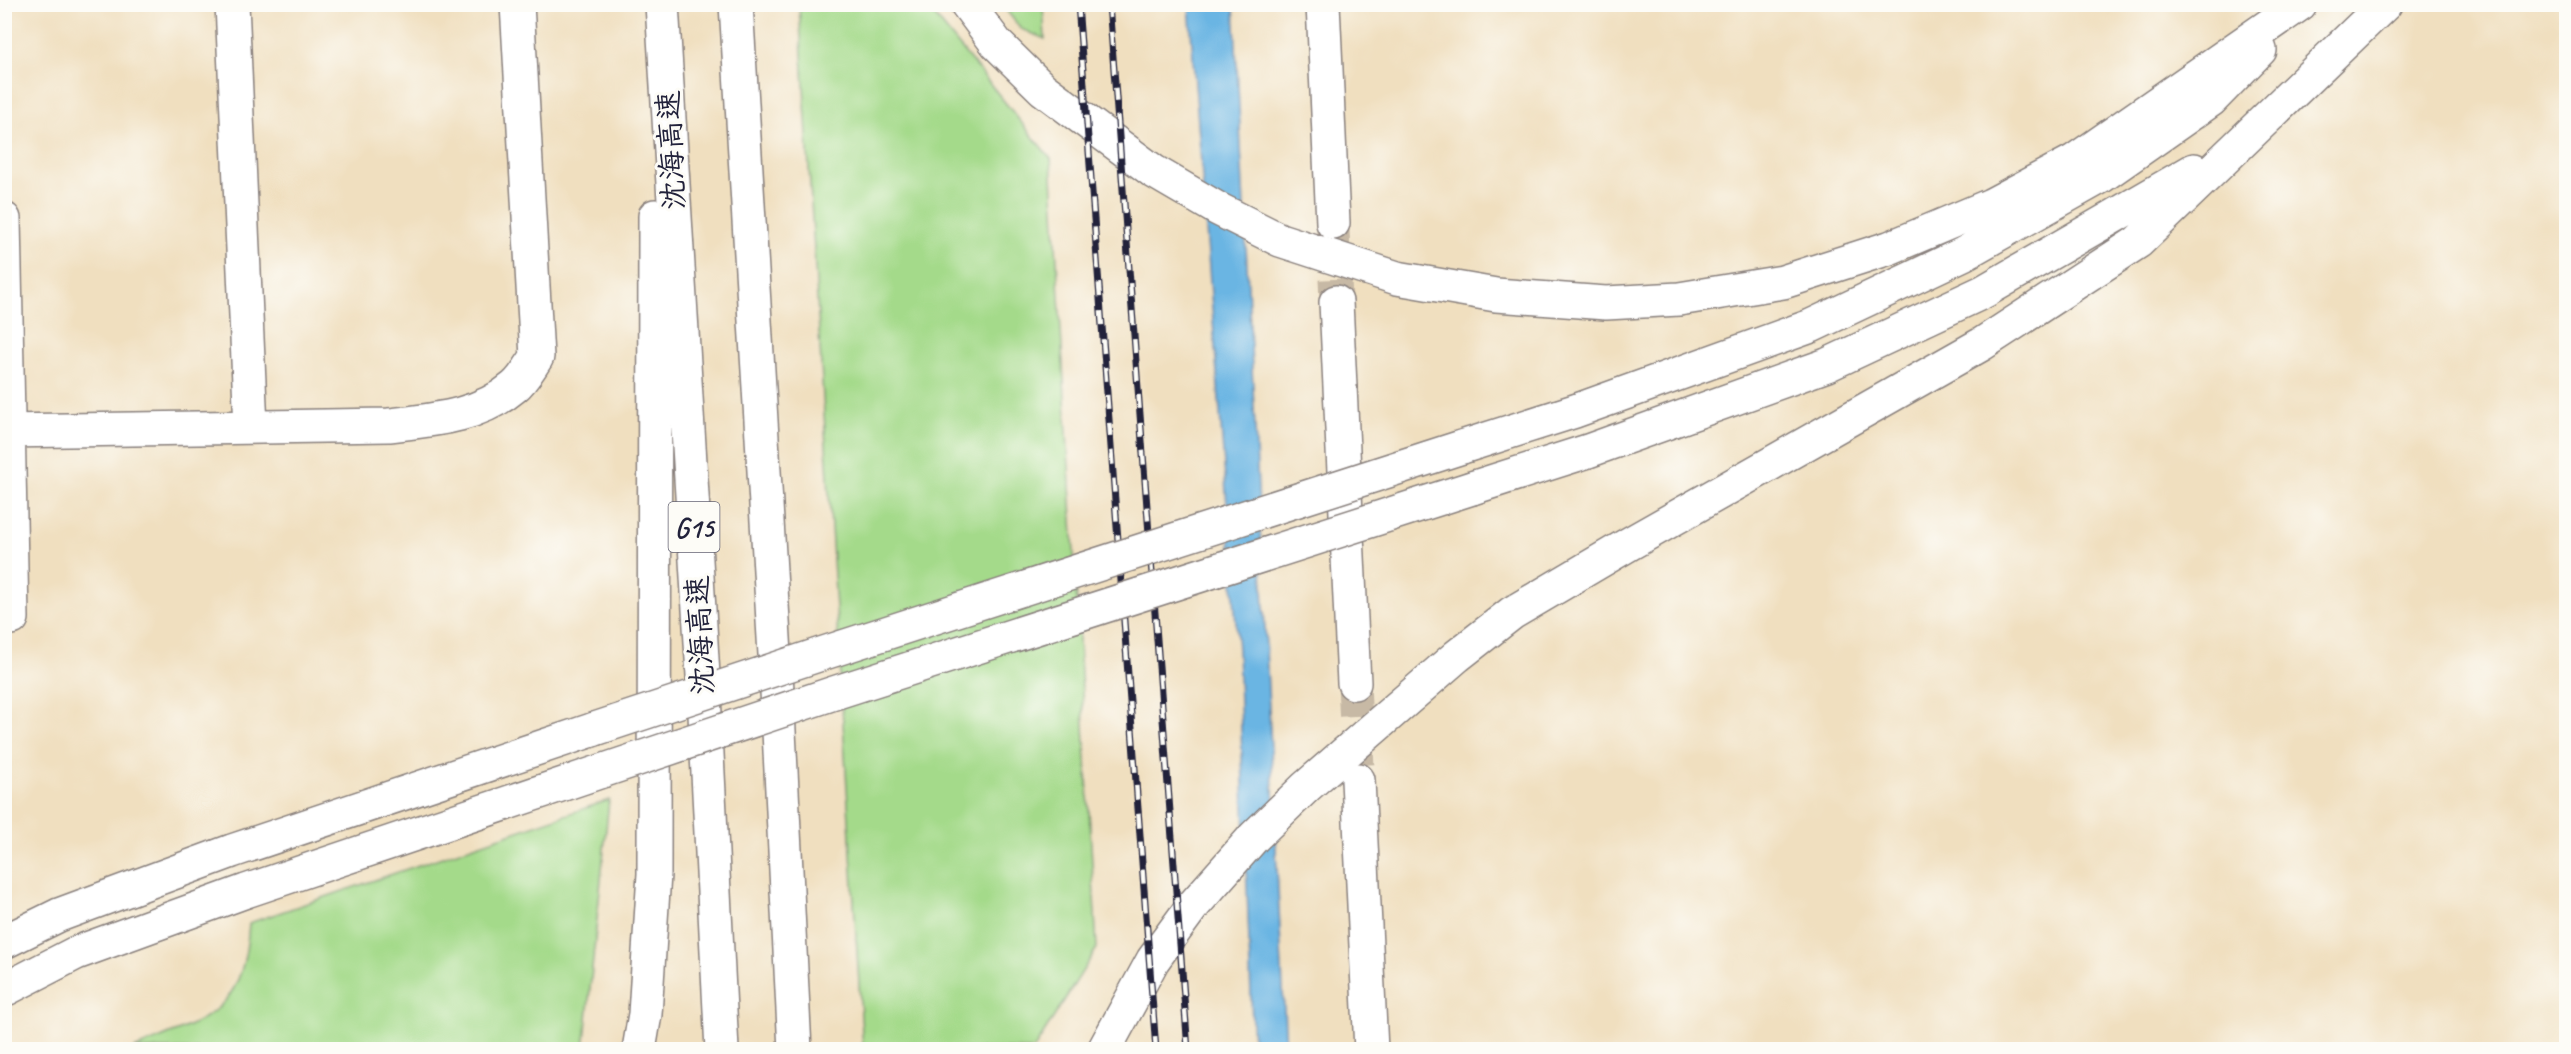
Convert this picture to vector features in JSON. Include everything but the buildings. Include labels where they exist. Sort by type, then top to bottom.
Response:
[{"type":"main road","points":[[232,4],[250,427]]},
{"type":"main road","points":[[7,431],[389,425],[452,418],[488,404],[515,387],[537,357],[517,4]]},
{"type":"main road","points":[[639,1050],[645,1014],[654,874],[655,4]]},
{"type":"main road","name":"沈海高速","points":[[662,4],[703,675],[722,1050]]},
{"type":"main road","points":[[736,4],[776,671],[795,1050]]},
{"type":"main road","points":[[967,4],[997,44],[1042,89],[1154,171],[1218,209],[1280,240],[1398,278],[1496,295],[1606,303],[1679,299],[1784,282],[1889,248],[1991,205],[2074,161],[2300,4]]},
{"type":"main road","points":[[1323,4],[1333,223]]},
{"type":"main road","points":[[4,942],[59,915],[232,851],[843,646],[1575,411],[1811,326],[1963,254],[2102,176],[2211,100],[2306,4]]},
{"type":"main road","points":[[1104,1050],[1153,960],[1192,907],[1238,855],[1306,787],[1457,656],[1512,614],[1629,544],[1982,344],[2138,242],[2360,31],[2385,4]]},
{"type":"main road","points":[[4,990],[76,953],[246,891],[834,693],[1588,451],[1827,365],[1983,292],[2125,211],[2244,139]]},
{"type":"main road","points":[[4,219],[12,618]]},
{"type":"main road","points":[[1336,302],[1354,683]]},
{"type":"main road","points":[[1358,780],[1371,1050]]},
{"type":"green space","points":[[799,5],[926,5],[1051,159],[1097,948],[1034,1049],[863,1049]]},
{"type":"green space","points":[[1002,5],[1043,5],[1045,39],[1021,29]]},
{"type":"green space","points":[[609,800],[584,1049],[134,1049],[202,1019],[230,995],[239,977],[249,923]]},
{"type":"water","points":[[1189,5],[1234,5],[1286,1049],[1253,1049],[1238,650]]},
{"type":"tunnel","points":[[1333,230],[1336,302]]},
{"type":"tunnel","points":[[1354,683],[1358,768]]},
{"type":"railway","points":[[1078,4],[1156,1050]]},
{"type":"railway","points":[[1109,4],[1188,1050]]}]
